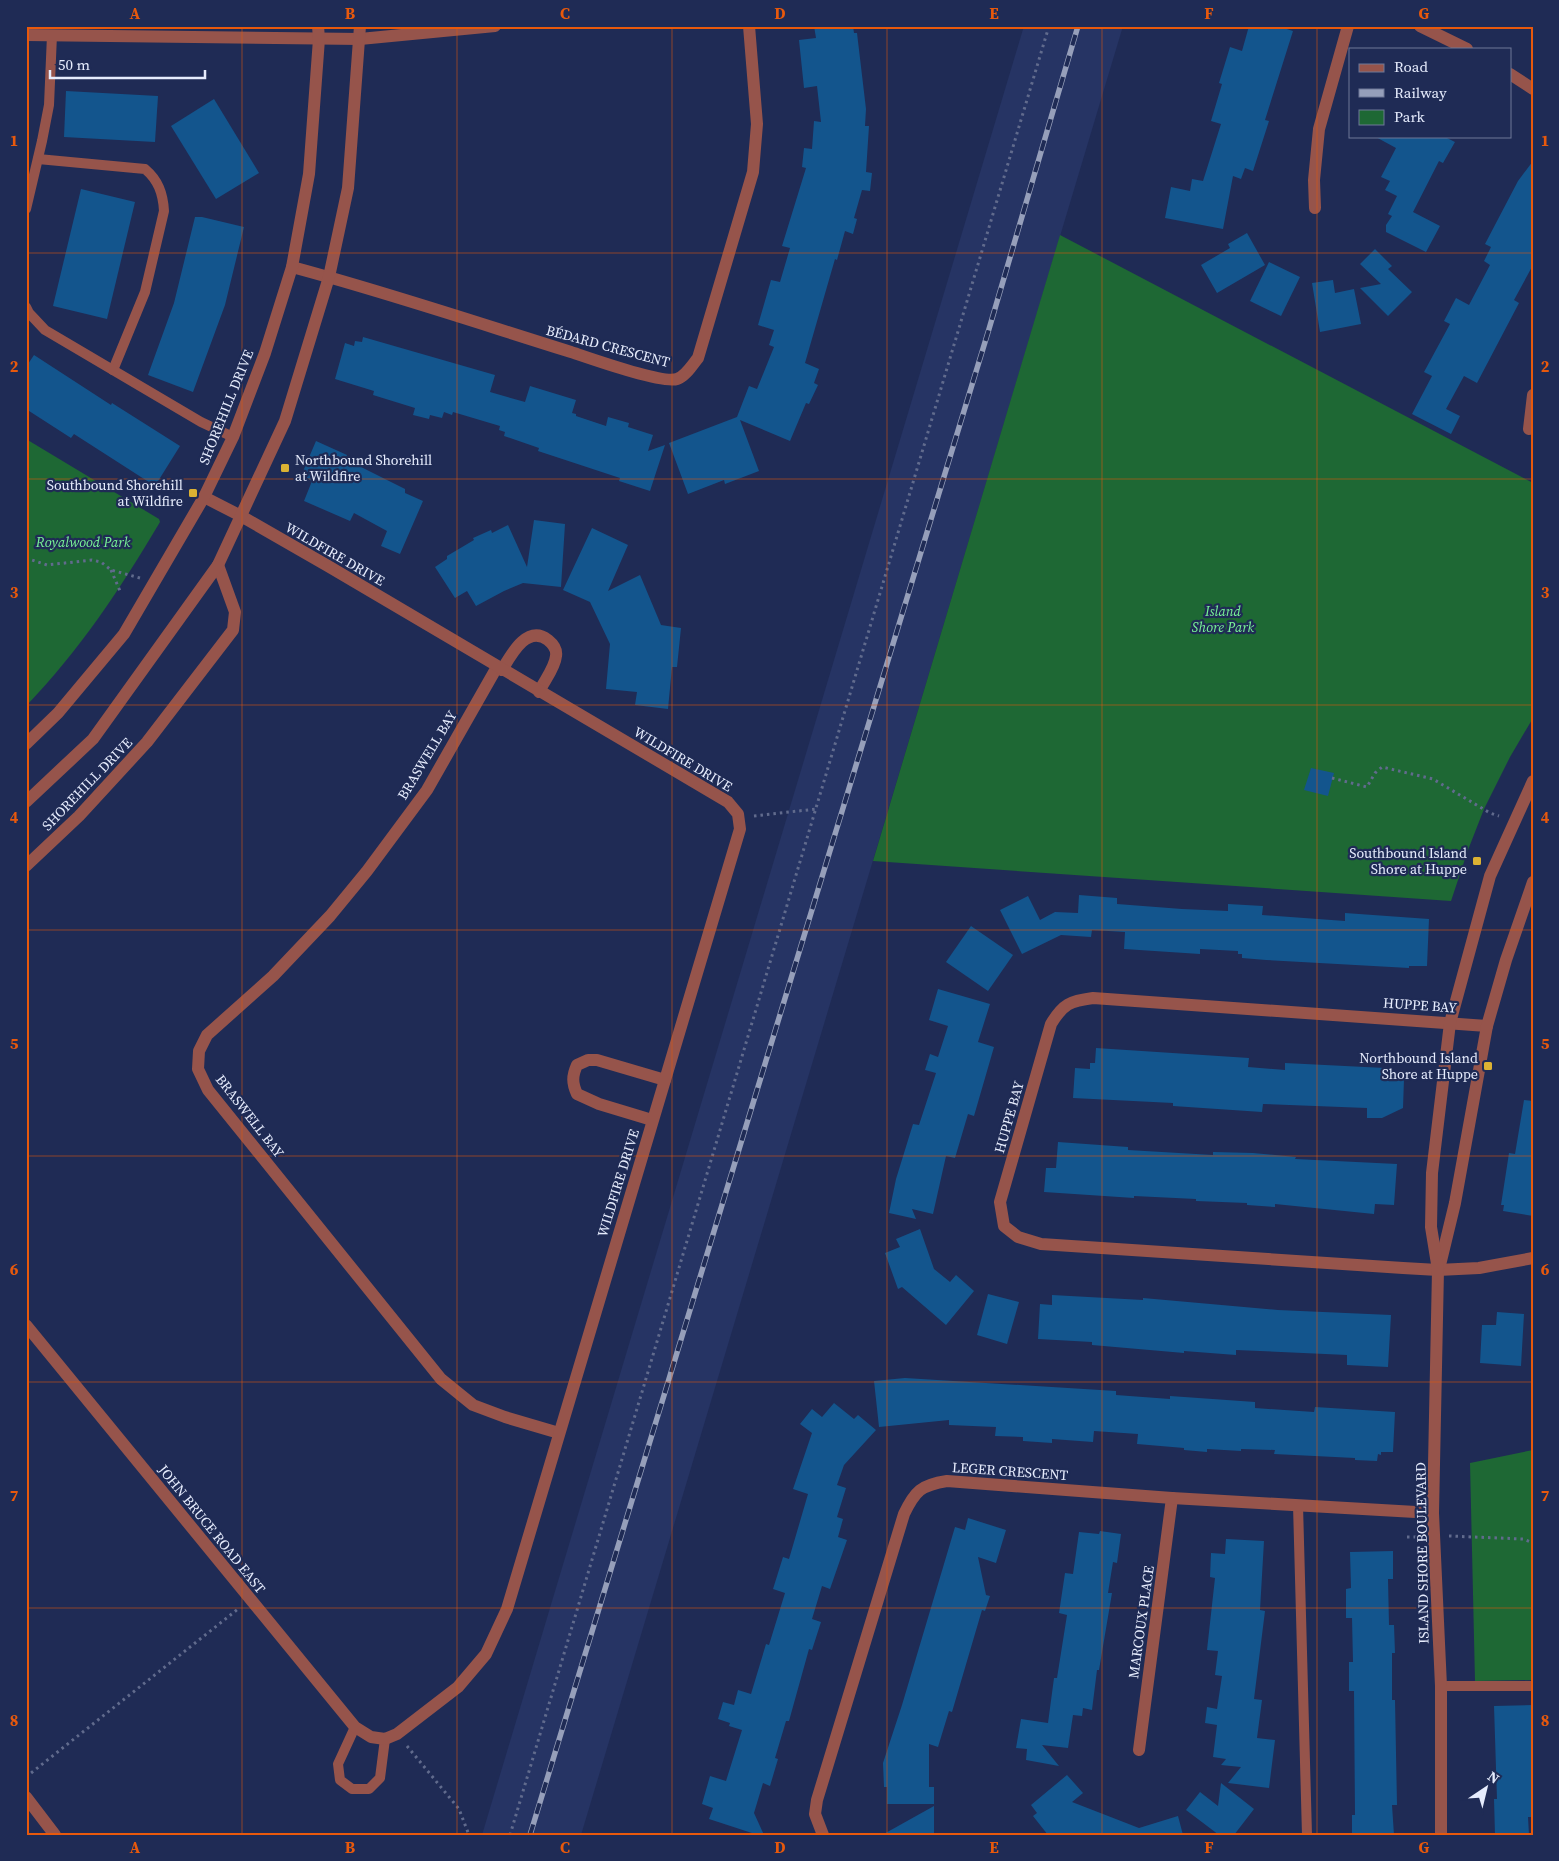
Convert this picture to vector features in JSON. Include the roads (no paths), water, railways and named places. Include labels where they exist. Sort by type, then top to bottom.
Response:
[{"type":"street","points":[[26,34],[360,33],[496,26]]},
{"type":"street","name":"BÉDARD CRESCENT","points":[[292,267],[607,364],[662,379],[677,379],[688,371],[698,358],[753,172],[757,124],[750,26]]},
{"type":"street","points":[[1315,208],[1314,180],[1319,128],[1348,26]]},
{"type":"street","points":[[1420,26],[1465,48]]},
{"type":"street","name":"SHOREHILL DRIVE","points":[[26,744],[58,713],[124,634],[204,498],[233,437],[265,354],[292,267],[308,174],[319,33]]},
{"type":"street","name":"SHOREHILL DRIVE","points":[[26,802],[93,739],[218,564],[285,420],[329,277],[348,188],[360,33]]},
{"type":"street","points":[[1512,75],[1533,89]]},
{"type":"street","points":[[1530,429],[1533,395]]},
{"type":"street","name":"WILDFIRE DRIVE","points":[[204,498],[241,516],[728,802],[738,814],[740,828],[507,1609],[486,1654],[458,1687],[397,1734],[384,1740]]},
{"type":"street","name":"SHOREHILL DRIVE","points":[[26,866],[80,816],[147,742],[233,630],[235,612],[218,564]]},
{"type":"street","points":[[499,668],[518,643],[527,638],[537,636],[546,638],[554,645],[557,655],[539,692]]},
{"type":"street","name":"BRASWELL BAY","points":[[499,668],[427,790],[367,871],[330,916],[273,976],[208,1035],[199,1051],[198,1069],[208,1090],[440,1378],[473,1405],[505,1417],[559,1433]]},
{"type":"street","name":"ISLAND SHORE BOULEVARD","points":[[1441,1835],[1441,1686],[1433,1513],[1438,1270],[1431,1227],[1432,1174],[1450,1022],[1490,876],[1533,781]]},
{"type":"street","name":"ISLAND SHORE BOULEVARD","points":[[1438,1270],[1455,1203],[1487,1026],[1509,950],[1533,882]]},
{"type":"street","name":"HUPPE BAY","points":[[1487,1026],[1093,998],[1076,1000],[1061,1008],[1051,1024],[1000,1202],[1004,1226],[1018,1237],[1041,1244],[1438,1270],[1479,1268],[1533,1258]]},
{"type":"street","points":[[652,1120],[599,1104],[577,1094],[572,1084],[573,1074],[577,1065],[588,1060],[597,1060],[665,1080]]},
{"type":"street","name":"JOHN BRUCE ROAD EAST","points":[[26,1325],[354,1727],[370,1737],[384,1740]]},
{"type":"street","name":"LEGER CRESCENT","points":[[823,1835],[815,1814],[818,1800],[904,1514],[918,1490],[930,1484],[947,1481],[1172,1498],[1433,1513]]},
{"type":"street","name":"MARCOUX PLACE","points":[[1139,1750],[1172,1498]]},
{"type":"street","points":[[26,1797],[55,1835]]},
{"type":"lane","points":[[26,209],[49,105],[52,35]]},
{"type":"lane","points":[[38,159],[145,169],[154,176],[159,186],[164,211],[145,292],[113,370]]},
{"type":"lane","points":[[26,307],[29,313],[46,330],[201,422],[233,437]]},
{"type":"lane","points":[[1298,1505],[1307,1835]]},
{"type":"lane","points":[[1441,1686],[1533,1686]]},
{"type":"lane","points":[[354,1727],[338,1764],[340,1780],[352,1789],[369,1789],[380,1778],[384,1740]]},
{"type":"railway","points":[[530,1835],[989,329],[1078,26]]},
{"type":"place","name":"Northbound Shorehill at Wildfire","points":[[285,468]]},
{"type":"place","name":"Southbound Shorehill at Wildfire","points":[[193,493]]},
{"type":"place","name":"Southbound Island Shore at Huppe","points":[[1477,861]]},
{"type":"place","name":"Northbound Island Shore at Huppe","points":[[1488,1066]]},
{"type":"park label","name":"Royalwood Park","points":[[83,542]]},
{"type":"park label","name":"Island Shore Park","points":[[1223,620]]}]
